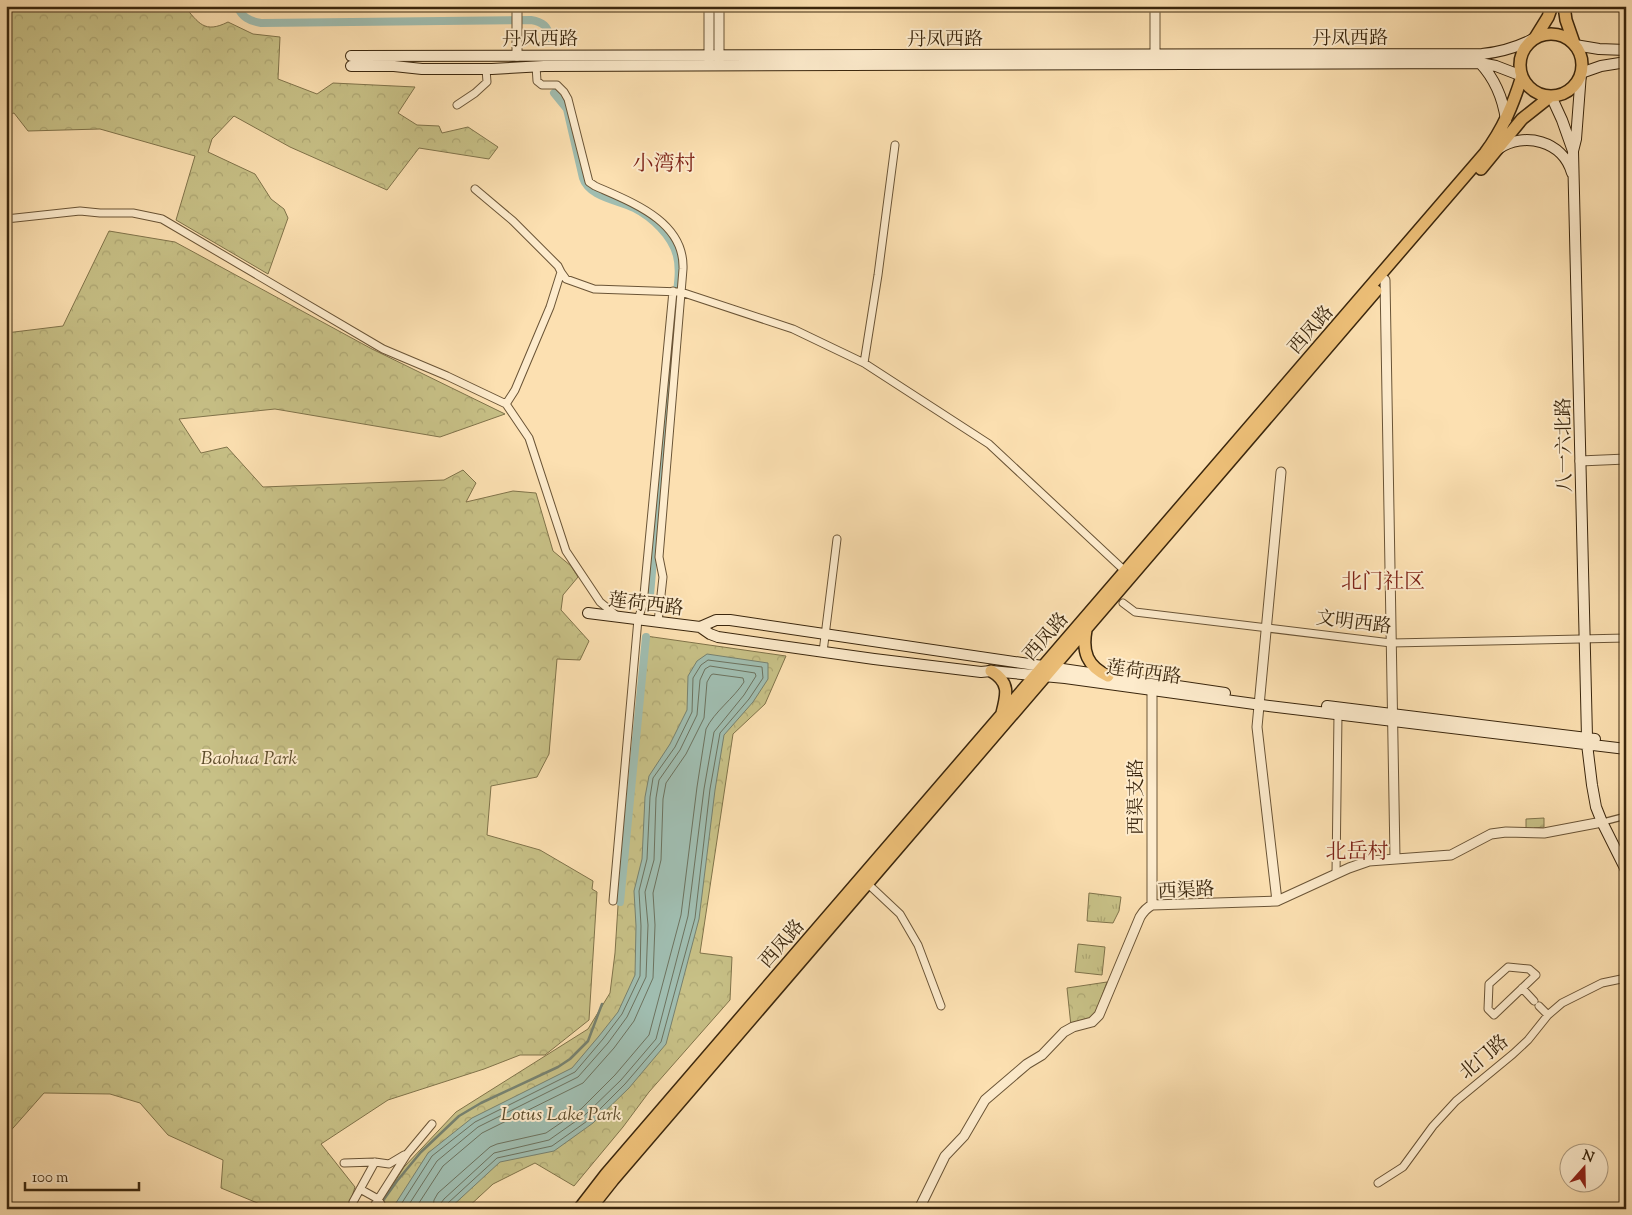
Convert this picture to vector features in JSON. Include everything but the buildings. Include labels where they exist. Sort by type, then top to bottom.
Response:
[{"type":"main road","points":[[1535,38],[1548,17],[1552,6]]},
{"type":"main road","points":[[1564,6],[1569,31],[1575,45],[1580,53],[1581,73],[1573,87],[1567,92],[1551,96],[1543,95],[1530,89],[1522,76],[1520,59],[1528,43],[1543,34],[1552,34],[1568,39],[1575,45],[1600,49],[1626,50]]},
{"type":"main road","name":"丹凤西路","points":[[714,60],[422,69],[351,61],[517,56],[714,60],[1155,59],[1482,54],[1498,53],[1515,48],[1535,38]]},
{"type":"main road","name":"丹凤西路","points":[[1155,59],[1480,63],[1496,66],[1522,76]]},
{"type":"main road","points":[[1581,73],[1600,66],[1626,62]]},
{"type":"main road","points":[[1480,63],[1488,71],[1498,89],[1504,106],[1506,120]]},
{"type":"main road","name":"八一六北路","points":[[1581,73],[1576,139],[1573,151],[1587,741],[1593,793],[1602,822],[1626,870]]},
{"type":"main road","name":"西凤路","points":[[590,1209],[619,1172],[867,883],[1125,571],[1485,153],[1506,120],[1522,76]]},
{"type":"main road","name":"西凤路","points":[[578,1209],[1002,713],[1086,630],[1498,150],[1522,119],[1551,96]]},
{"type":"main road","name":"八一六北路","points":[[1551,96],[1573,151]]},
{"type":"main road","points":[[1498,150],[1504,145],[1518,140],[1528,139],[1542,143],[1556,150],[1562,156],[1571,168],[1574,180]]},
{"type":"main road","name":"莲荷西路","points":[[588,614],[700,627],[718,637],[823,652],[980,672],[1044,671],[1108,676],[1338,714],[1392,717]]},
{"type":"main road","name":"莲荷西路","points":[[700,627],[720,619],[993,658],[1044,671],[1152,690],[1260,701],[1587,741]]},
{"type":"main road","points":[[1086,630],[1085,646],[1089,660],[1098,671],[1108,676]]},
{"type":"main road","points":[[993,658],[991,671],[998,675],[1005,686],[1005,700],[1002,713]]},
{"type":"main road","points":[[1587,741],[1626,743]]},
{"type":"main road","points":[[1587,741],[1626,750]]},
{"type":"street","points":[[710,6],[714,60]]},
{"type":"street","points":[[714,60],[719,6]]},
{"type":"street","points":[[1155,6],[1155,59]]},
{"type":"street","points":[[517,9],[517,56]]},
{"type":"street","points":[[536,66],[537,81],[542,86],[557,85],[568,99],[589,182],[644,208],[662,222],[674,236],[682,259],[681,292],[659,558],[663,576],[658,622]]},
{"type":"street","points":[[457,105],[487,82],[486,68]]},
{"type":"street","points":[[864,363],[878,275],[894,145]]},
{"type":"street","points":[[476,189],[513,221],[558,266],[566,279],[594,289],[681,292],[793,328],[864,363],[989,444],[1125,571]]},
{"type":"street","points":[[6,219],[80,211],[133,213],[162,219],[383,349],[506,404],[529,438],[566,551],[600,602],[620,617]]},
{"type":"street","points":[[506,404],[515,390],[550,307],[561,272]]},
{"type":"street","points":[[1386,280],[1395,858]]},
{"type":"street","points":[[613,901],[638,620],[643,605],[673,291]]},
{"type":"street","points":[[1580,461],[1626,459]]},
{"type":"street","points":[[1276,901],[1257,735],[1281,472]]},
{"type":"street","points":[[823,652],[838,539]]},
{"type":"street","name":"文明西路","points":[[1124,603],[1135,612],[1391,643],[1626,638]]},
{"type":"street","name":"西渠支路","points":[[1152,690],[1152,905]]},
{"type":"street","points":[[1336,874],[1338,714]]},
{"type":"street","points":[[1602,822],[1626,816]]},
{"type":"street","name":"西渠路","points":[[919,1209],[945,1156],[964,1136],[985,1100],[1027,1064],[1042,1055],[1064,1032],[1096,1019],[1140,917],[1143,911],[1152,905],[1276,901],[1356,865],[1370,861],[1451,854],[1485,836],[1499,832],[1544,833],[1602,822]]},
{"type":"street","points":[[867,883],[900,914],[918,945],[941,1006]]},
{"type":"street","points":[[1508,967],[1529,968],[1536,975],[1522,988],[1494,1015],[1488,1009],[1489,984],[1508,967]]},
{"type":"street","name":"北门路","points":[[1378,1183],[1403,1166],[1433,1126],[1456,1101],[1528,1040],[1548,1015],[1562,1003],[1602,983],[1626,978]]},
{"type":"street","points":[[1522,988],[1548,1015]]},
{"type":"street","points":[[372,1209],[407,1154],[432,1124]]},
{"type":"street","points":[[344,1163],[375,1162],[389,1164],[407,1154]]},
{"type":"street","points":[[353,1202],[375,1162]]},
{"type":"street","points":[[360,1189],[378,1199],[384,1209]]},
{"type":"green space","points":[[6,6],[184,6],[198,22],[207,27],[228,22],[253,34],[280,37],[278,79],[317,94],[333,83],[415,87],[398,113],[417,125],[439,126],[442,133],[468,127],[498,147],[489,159],[419,148],[387,190],[290,147],[234,116],[212,139],[208,152],[255,174],[271,199],[284,209],[288,218],[268,274],[176,220],[195,156],[100,129],[28,131],[14,113],[6,116]]},
{"type":"green space","name":"Baohua Park","points":[[109,231],[175,242],[372,349],[505,414],[440,437],[275,409],[179,419],[201,453],[227,447],[263,487],[444,480],[463,470],[476,483],[466,502],[513,491],[536,493],[553,551],[571,566],[578,577],[563,595],[561,610],[589,641],[580,660],[557,659],[549,754],[537,777],[491,786],[487,835],[540,850],[593,881],[592,889],[597,892],[589,1020],[545,1055],[520,1055],[484,1069],[388,1100],[321,1144],[355,1187],[348,1209],[272,1209],[221,1188],[223,1160],[168,1135],[140,1103],[110,1094],[44,1093],[6,1136],[6,333],[63,326]]},
{"type":"green space","name":"Lotus Lake Park","points":[[646,636],[786,656],[765,704],[733,734],[700,953],[732,957],[730,1000],[649,1092],[623,1127],[574,1186],[535,1163],[493,1184],[466,1209],[378,1209],[404,1167],[456,1112],[588,1029],[610,993],[615,953],[620,874]]},
{"type":"green space","points":[[1544,818],[1544,827],[1534,828],[1534,830],[1526,829],[1526,819]]},
{"type":"green space","points":[[1089,893],[1121,897],[1119,911],[1113,923],[1087,921]]},
{"type":"green space","points":[[1078,944],[1105,947],[1102,975],[1075,972]]},
{"type":"green space","points":[[1107,982],[1094,1018],[1071,1026],[1067,988]]},
{"type":"water","points":[[707,654],[768,663],[768,679],[753,702],[724,735],[715,790],[699,919],[666,1044],[629,1088],[593,1123],[554,1151],[500,1162],[449,1209],[392,1209],[428,1153],[472,1118],[572,1068],[618,1012],[635,975],[636,926],[634,891],[642,859],[645,797],[649,776],[670,744],[687,710],[688,676],[697,661]]},
{"type":"waterway","points":[[237,6],[246,18],[261,23],[531,20],[544,25],[548,30],[550,38]]},
{"type":"waterway","points":[[554,93],[567,109],[586,184],[598,194],[634,208],[648,216],[666,234],[677,256],[679,268],[678,281],[649,607]]},
{"type":"waterway","points":[[620,902],[646,637]]},
{"type":"waterway","points":[[377,1209],[421,1152],[459,1116],[481,1103],[558,1067],[570,1059],[588,1041],[602,1004]]},
{"type":"district","name":"小湾村","points":[[664,163]]},
{"type":"district","name":"北门社区","points":[[1383,581]]},
{"type":"district","name":"北岳村","points":[[1357,851]]}]
